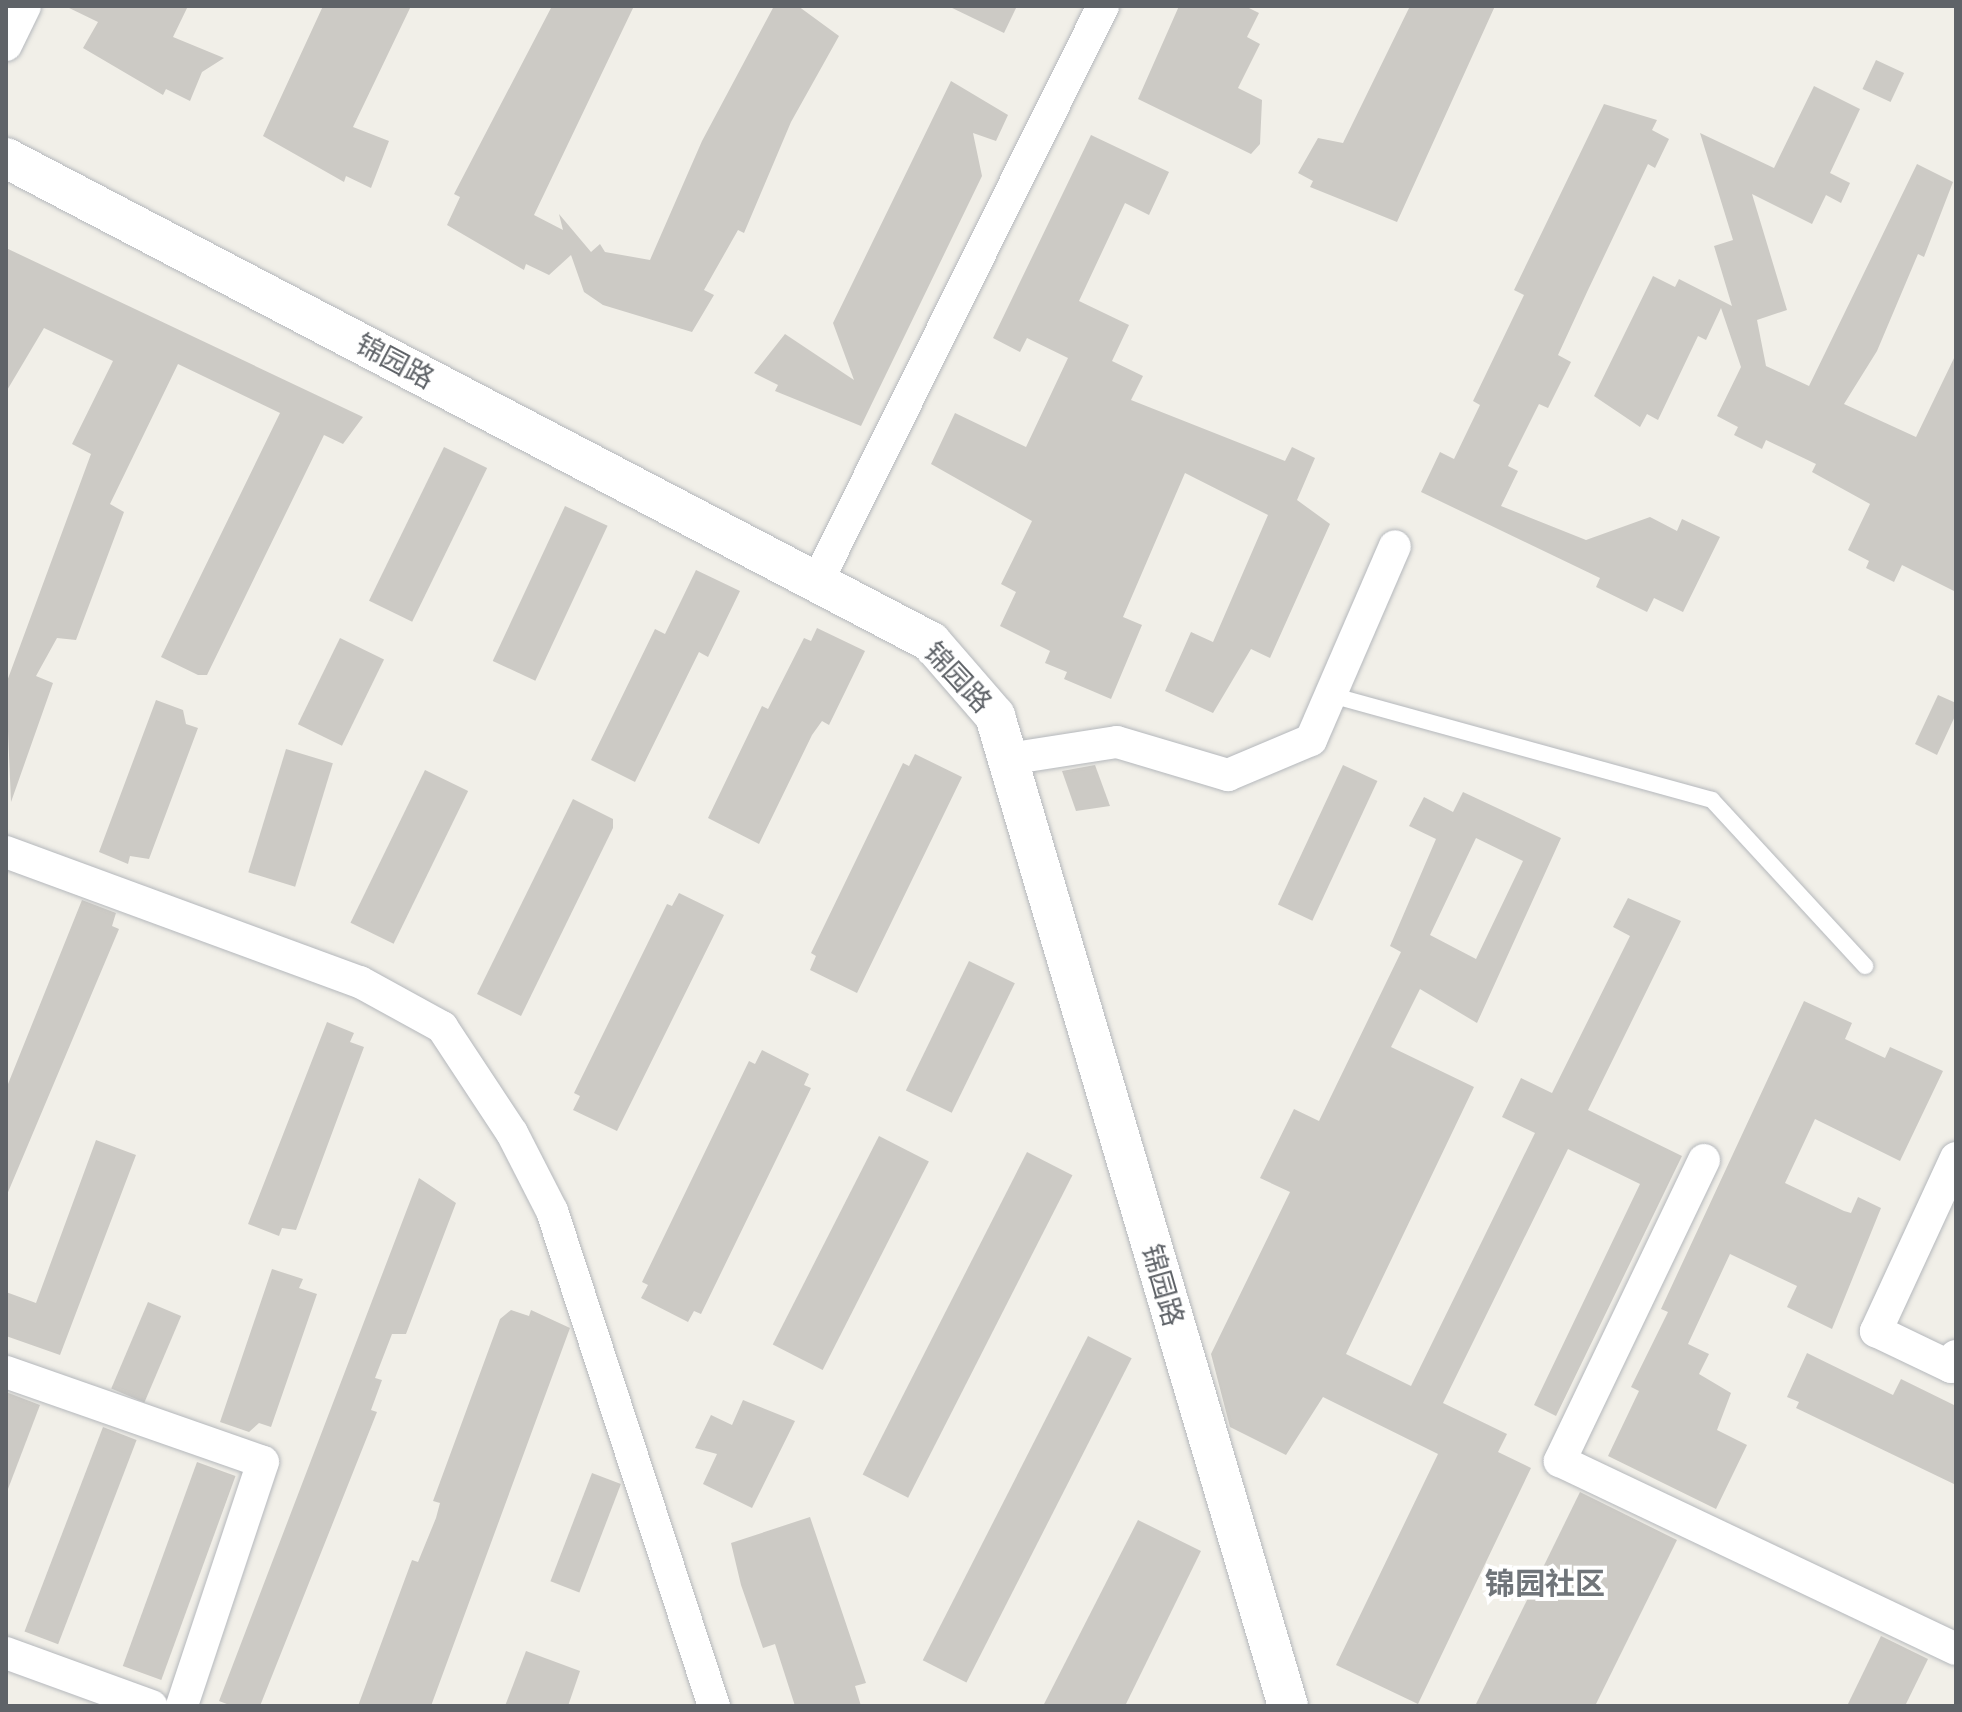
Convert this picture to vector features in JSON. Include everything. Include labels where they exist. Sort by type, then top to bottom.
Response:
[{"type":"street","points":[[6,45],[25,6]]},
{"type":"street","points":[[817,582],[1103,6]]},
{"type":"street","name":"锦园路","points":[[6,158],[931,642],[995,716],[1288,1706]]},
{"type":"street","points":[[1008,759],[1117,742],[1228,775],[1311,740],[1395,546]]},
{"type":"street","points":[[6,852],[360,982],[442,1027],[512,1133],[552,1211],[714,1706]]},
{"type":"street","points":[[1956,1158],[1876,1331],[1951,1367],[1956,1356]]},
{"type":"street","points":[[1704,1160],[1560,1461],[1956,1649]]},
{"type":"street","points":[[6,1372],[263,1462],[182,1706]]},
{"type":"street","points":[[6,1653],[152,1706]]},
{"type":"lane","points":[[1331,695],[1712,800],[1865,966]]},
{"type":"building","points":[[65,6],[188,6],[173,37],[224,58],[202,72],[190,101],[166,89],[163,95],[83,48],[98,22]]},
{"type":"building","points":[[323,6],[411,6],[353,127],[389,141],[371,188],[346,176],[344,182],[263,136]]},
{"type":"building","points":[[552,6],[634,6],[534,215],[563,230],[559,214],[591,252],[600,244],[605,252],[650,260],[702,141],[774,6],[798,6],[839,36],[791,122],[744,233],[738,230],[704,290],[714,295],[692,332],[603,305],[584,292],[571,255],[549,275],[526,264],[524,270],[447,225],[460,197],[454,194]]},
{"type":"building","points":[[948,6],[1017,6],[1004,33]]},
{"type":"building","points":[[1179,6],[1245,6],[1259,13],[1247,37],[1260,44],[1238,88],[1262,100],[1260,144],[1251,154],[1138,99]]},
{"type":"building","points":[[1410,6],[1495,6],[1397,222],[1310,187],[1313,181],[1298,173],[1318,138],[1343,143]]},
{"type":"building","points":[[1876,60],[1904,73],[1891,102],[1862,89]]},
{"type":"building","points":[[951,81],[1008,115],[996,141],[973,133],[982,176],[861,426],[775,391],[778,385],[754,373],[785,334],[854,380],[833,323]]},
{"type":"building","points":[[1814,86],[1860,109],[1830,173],[1850,183],[1841,203],[1826,195],[1812,224],[1752,194],[1787,310],[1757,320],[1766,366],[1809,386],[1917,164],[1953,182],[1924,257],[1918,254],[1877,351],[1844,404],[1916,437],[1956,354],[1956,592],[1902,565],[1894,582],[1866,568],[1869,561],[1848,550],[1870,504],[1812,472],[1816,464],[1766,440],[1762,449],[1734,435],[1738,427],[1717,416],[1741,367],[1721,308],[1706,340],[1698,336],[1658,420],[1647,414],[1640,427],[1594,396],[1653,276],[1675,287],[1679,279],[1732,306],[1714,246],[1733,240],[1700,133],[1774,168]]},
{"type":"building","points":[[1604,104],[1657,120],[1652,130],[1669,139],[1655,168],[1648,164],[1558,355],[1571,362],[1548,408],[1539,404],[1508,466],[1518,471],[1501,506],[1586,540],[1650,517],[1677,531],[1682,519],[1720,537],[1683,612],[1654,598],[1647,612],[1596,587],[1600,578],[1421,492],[1440,452],[1454,459],[1480,405],[1473,401],[1524,295],[1514,290]]},
{"type":"building","points":[[1091,135],[1169,172],[1149,215],[1125,203],[1079,301],[1129,325],[1112,361],[1143,376],[1131,400],[1285,461],[1292,447],[1315,458],[1297,500],[1330,524],[1270,658],[1251,649],[1213,713],[1165,691],[1191,632],[1213,642],[1268,515],[1185,473],[1123,617],[1142,625],[1111,699],[1064,679],[1067,672],[1045,663],[1050,651],[1000,626],[1016,592],[1001,584],[1032,521],[931,464],[955,413],[1026,447],[1068,358],[1027,338],[1020,352],[993,338]]},
{"type":"building","points":[[6,248],[363,417],[343,444],[324,435],[207,675],[198,675],[161,657],[280,413],[178,364],[110,504],[124,512],[76,640],[57,638],[36,676],[53,683],[11,802],[6,684],[91,454],[72,444],[113,361],[44,328],[6,392]]},
{"type":"building","points":[[444,447],[487,468],[412,622],[369,601]]},
{"type":"building","points":[[565,506],[608,526],[535,681],[493,661]]},
{"type":"building","points":[[696,570],[740,591],[708,657],[699,652],[635,782],[591,760],[655,629],[665,634]]},
{"type":"building","points":[[817,628],[865,651],[829,725],[822,721],[812,735],[759,844],[708,818],[762,706],[768,709],[804,638],[811,641]]},
{"type":"building","points":[[340,638],[384,659],[342,746],[298,724]]},
{"type":"building","points":[[1938,695],[1956,703],[1956,714],[1937,755],[1915,744]]},
{"type":"building","points":[[156,700],[183,710],[186,724],[198,728],[149,859],[130,856],[128,864],[99,852]]},
{"type":"building","points":[[286,749],[333,763],[295,887],[248,872]]},
{"type":"building","points":[[915,754],[962,777],[857,993],[810,970],[816,956],[811,953],[903,763],[909,766]]},
{"type":"building","points":[[1095,765],[1110,806],[1076,811],[1062,771]]},
{"type":"building","points":[[1343,765],[1377,781],[1312,921],[1278,905]]},
{"type":"building","points":[[425,770],[468,791],[394,944],[350,923]]},
{"type":"building","points":[[1463,792],[1561,838],[1477,1023],[1420,989],[1391,1047],[1474,1087],[1346,1354],[1411,1386],[1535,1133],[1502,1117],[1521,1078],[1552,1093],[1630,936],[1613,927],[1628,898],[1681,921],[1588,1110],[1682,1156],[1556,1416],[1534,1405],[1640,1184],[1568,1149],[1443,1403],[1507,1434],[1498,1452],[1531,1468],[1418,1704],[1336,1665],[1438,1454],[1323,1397],[1286,1455],[1230,1427],[1211,1354],[1290,1192],[1260,1178],[1294,1109],[1319,1121],[1401,952],[1390,946],[1436,839],[1409,826],[1424,797],[1453,812]],"holes":[[[1476,838],[1523,861],[1476,959],[1430,935]]]},
{"type":"building","points":[[573,799],[613,819],[613,828],[521,1016],[477,994]]},
{"type":"building","points":[[679,893],[724,915],[617,1131],[573,1110],[580,1096],[574,1093],[667,904],[672,906]]},
{"type":"building","points":[[82,900],[116,913],[112,926],[119,929],[6,1197],[6,1089]]},
{"type":"building","points":[[969,961],[1015,983],[952,1113],[906,1090]]},
{"type":"building","points":[[1804,1001],[1852,1023],[1845,1039],[1885,1058],[1890,1047],[1943,1071],[1900,1161],[1815,1119],[1785,1183],[1851,1213],[1858,1197],[1881,1208],[1832,1329],[1787,1307],[1797,1286],[1730,1254],[1688,1344],[1709,1354],[1699,1374],[1731,1393],[1717,1430],[1747,1445],[1716,1509],[1608,1456],[1639,1391],[1631,1387],[1668,1312],[1661,1309]]},
{"type":"building","points":[[327,1022],[354,1033],[350,1042],[364,1047],[296,1230],[282,1228],[279,1236],[248,1224]]},
{"type":"building","points":[[762,1050],[809,1074],[804,1085],[811,1088],[701,1314],[694,1311],[688,1322],[641,1298],[648,1285],[642,1282],[749,1061],[755,1064]]},
{"type":"building","points":[[879,1136],[929,1161],[823,1370],[773,1344]]},
{"type":"building","points":[[96,1140],[136,1155],[60,1355],[6,1336],[6,1292],[36,1303]]},
{"type":"building","points":[[1027,1152],[1072,1175],[908,1498],[863,1475]]},
{"type":"building","points":[[419,1178],[456,1203],[406,1334],[392,1334],[375,1378],[382,1380],[371,1410],[377,1412],[260,1706],[232,1706],[219,1701]]},
{"type":"building","points":[[272,1269],[303,1279],[299,1288],[317,1294],[271,1427],[259,1423],[249,1432],[220,1422]]},
{"type":"building","points":[[148,1302],[181,1316],[144,1403],[111,1389]]},
{"type":"building","points":[[511,1310],[529,1316],[531,1310],[570,1328],[431,1706],[358,1706],[412,1560],[418,1562],[436,1518],[440,1503],[433,1501],[500,1319]]},
{"type":"building","points":[[1088,1336],[1132,1358],[966,1683],[923,1660]]},
{"type":"building","points":[[1807,1353],[1893,1395],[1901,1379],[1956,1406],[1956,1485],[1796,1408],[1799,1402],[1787,1397]]},
{"type":"building","points":[[6,1392],[40,1405],[8,1489],[6,1489]]},
{"type":"building","points":[[743,1400],[795,1421],[752,1508],[703,1484],[717,1454],[695,1448],[711,1415],[732,1425]]},
{"type":"building","points":[[103,1427],[137,1440],[58,1644],[25,1631]]},
{"type":"building","points":[[197,1462],[236,1476],[161,1680],[123,1666]]},
{"type":"building","points":[[592,1473],[621,1484],[579,1592],[550,1581]]},
{"type":"building","points":[[1580,1492],[1677,1540],[1595,1706],[1475,1706]]},
{"type":"building","points":[[810,1517],[866,1683],[855,1686],[861,1706],[795,1706],[775,1644],[763,1648],[741,1585],[731,1543]]},
{"type":"building","points":[[1138,1520],[1201,1551],[1125,1706],[1043,1706]]},
{"type":"building","points":[[1881,1636],[1928,1659],[1905,1706],[1847,1706]]},
{"type":"building","points":[[526,1651],[580,1671],[568,1706],[505,1706]]},
{"type":"district","name":"锦园社区","points":[[1545,1584]]}]
